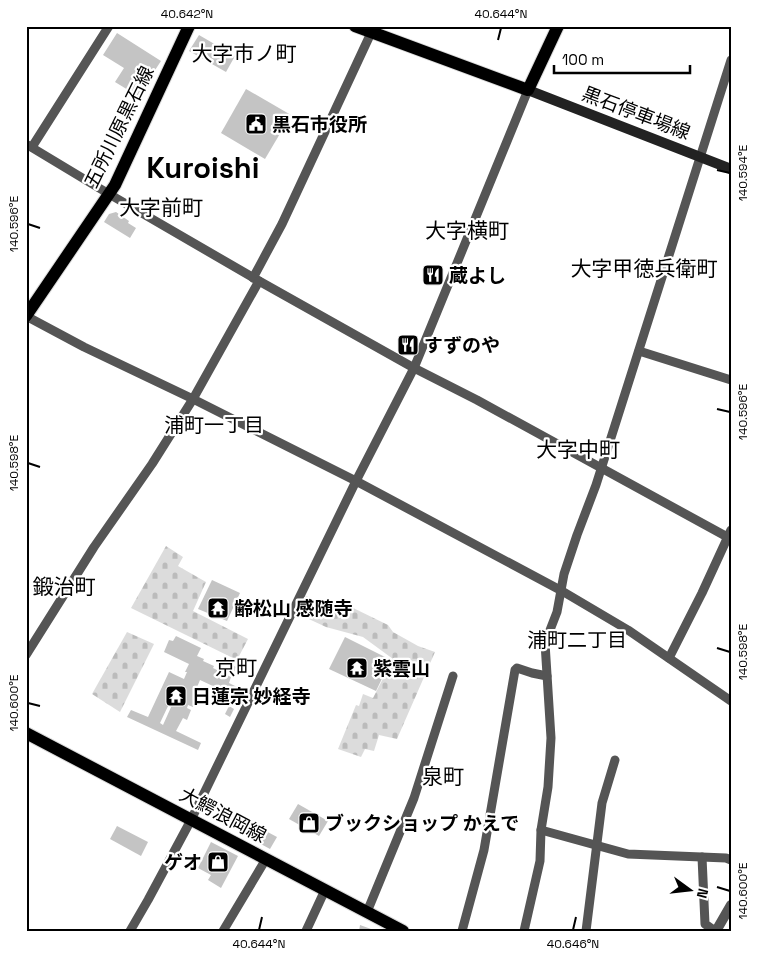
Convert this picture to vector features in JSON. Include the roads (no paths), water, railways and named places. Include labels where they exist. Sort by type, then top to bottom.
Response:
[{"type":"main road","name":"五所川原黒石線","points":[[26,316],[116,185],[189,26]]},
{"type":"main road","points":[[355,26],[528,90],[558,26]]},
{"type":"main road","name":"黒石停車場線","points":[[528,90],[731,168]]},
{"type":"main road","name":"大鰐浪岡線","points":[[26,733],[403,931]]},
{"type":"street","points":[[109,26],[29,145],[256,280],[414,368],[729,535],[669,658]]},
{"type":"street","points":[[26,654],[94,547],[152,464],[193,399],[256,280],[371,33]]},
{"type":"street","points":[[524,931],[540,861],[541,830],[548,787],[550,748],[545,643],[557,612],[564,574],[596,485],[730,63]]},
{"type":"street","points":[[130,931],[191,820],[356,481],[414,368],[528,90]]},
{"type":"street","points":[[26,316],[84,347],[193,399],[356,481],[562,591],[628,630],[731,701]]},
{"type":"street","points":[[639,351],[731,380]]},
{"type":"street","points":[[462,931],[484,850],[515,670],[518,668],[532,674],[547,676]]},
{"type":"street","points":[[367,912],[414,798],[452,676]]},
{"type":"street","points":[[586,931],[602,802],[615,760]]},
{"type":"street","points":[[541,830],[628,854],[726,858],[731,860]]},
{"type":"street","points":[[702,857],[705,924],[716,931],[731,905]]},
{"type":"street","points":[[223,931],[266,859]]},
{"type":"street","points":[[306,931],[325,890]]},
{"type":"place","name":"黒石市役所","points":[[256,124]]},
{"type":"place","name":"蔵よし","points":[[433,275]]},
{"type":"place","name":"すずのや","points":[[408,345]]},
{"type":"place","name":"齢松山 感随寺","points":[[218,608]]},
{"type":"place","name":"紫雲山","points":[[357,668]]},
{"type":"place","name":"日蓮宗 妙経寺","points":[[176,696]]},
{"type":"place","name":"ブックショップ かえで","points":[[309,823]]},
{"type":"place","name":"ゲオ","points":[[218,862]]},
{"type":"district","name":"大字市ノ町","points":[[244,53]]},
{"type":"district","name":"Kuroishi","points":[[203,167]]},
{"type":"district","name":"大字前町","points":[[161,207]]},
{"type":"district","name":"大字横町","points":[[467,230]]},
{"type":"district","name":"大字甲徳兵衛町","points":[[644,268]]},
{"type":"district","name":"浦町一丁目","points":[[214,425]]},
{"type":"district","name":"大字中町","points":[[578,449]]},
{"type":"district","name":"鍛治町","points":[[64,586]]},
{"type":"district","name":"浦町二丁目","points":[[577,640]]},
{"type":"district","name":"京町","points":[[236,667]]},
{"type":"district","name":"泉町","points":[[443,776]]}]
